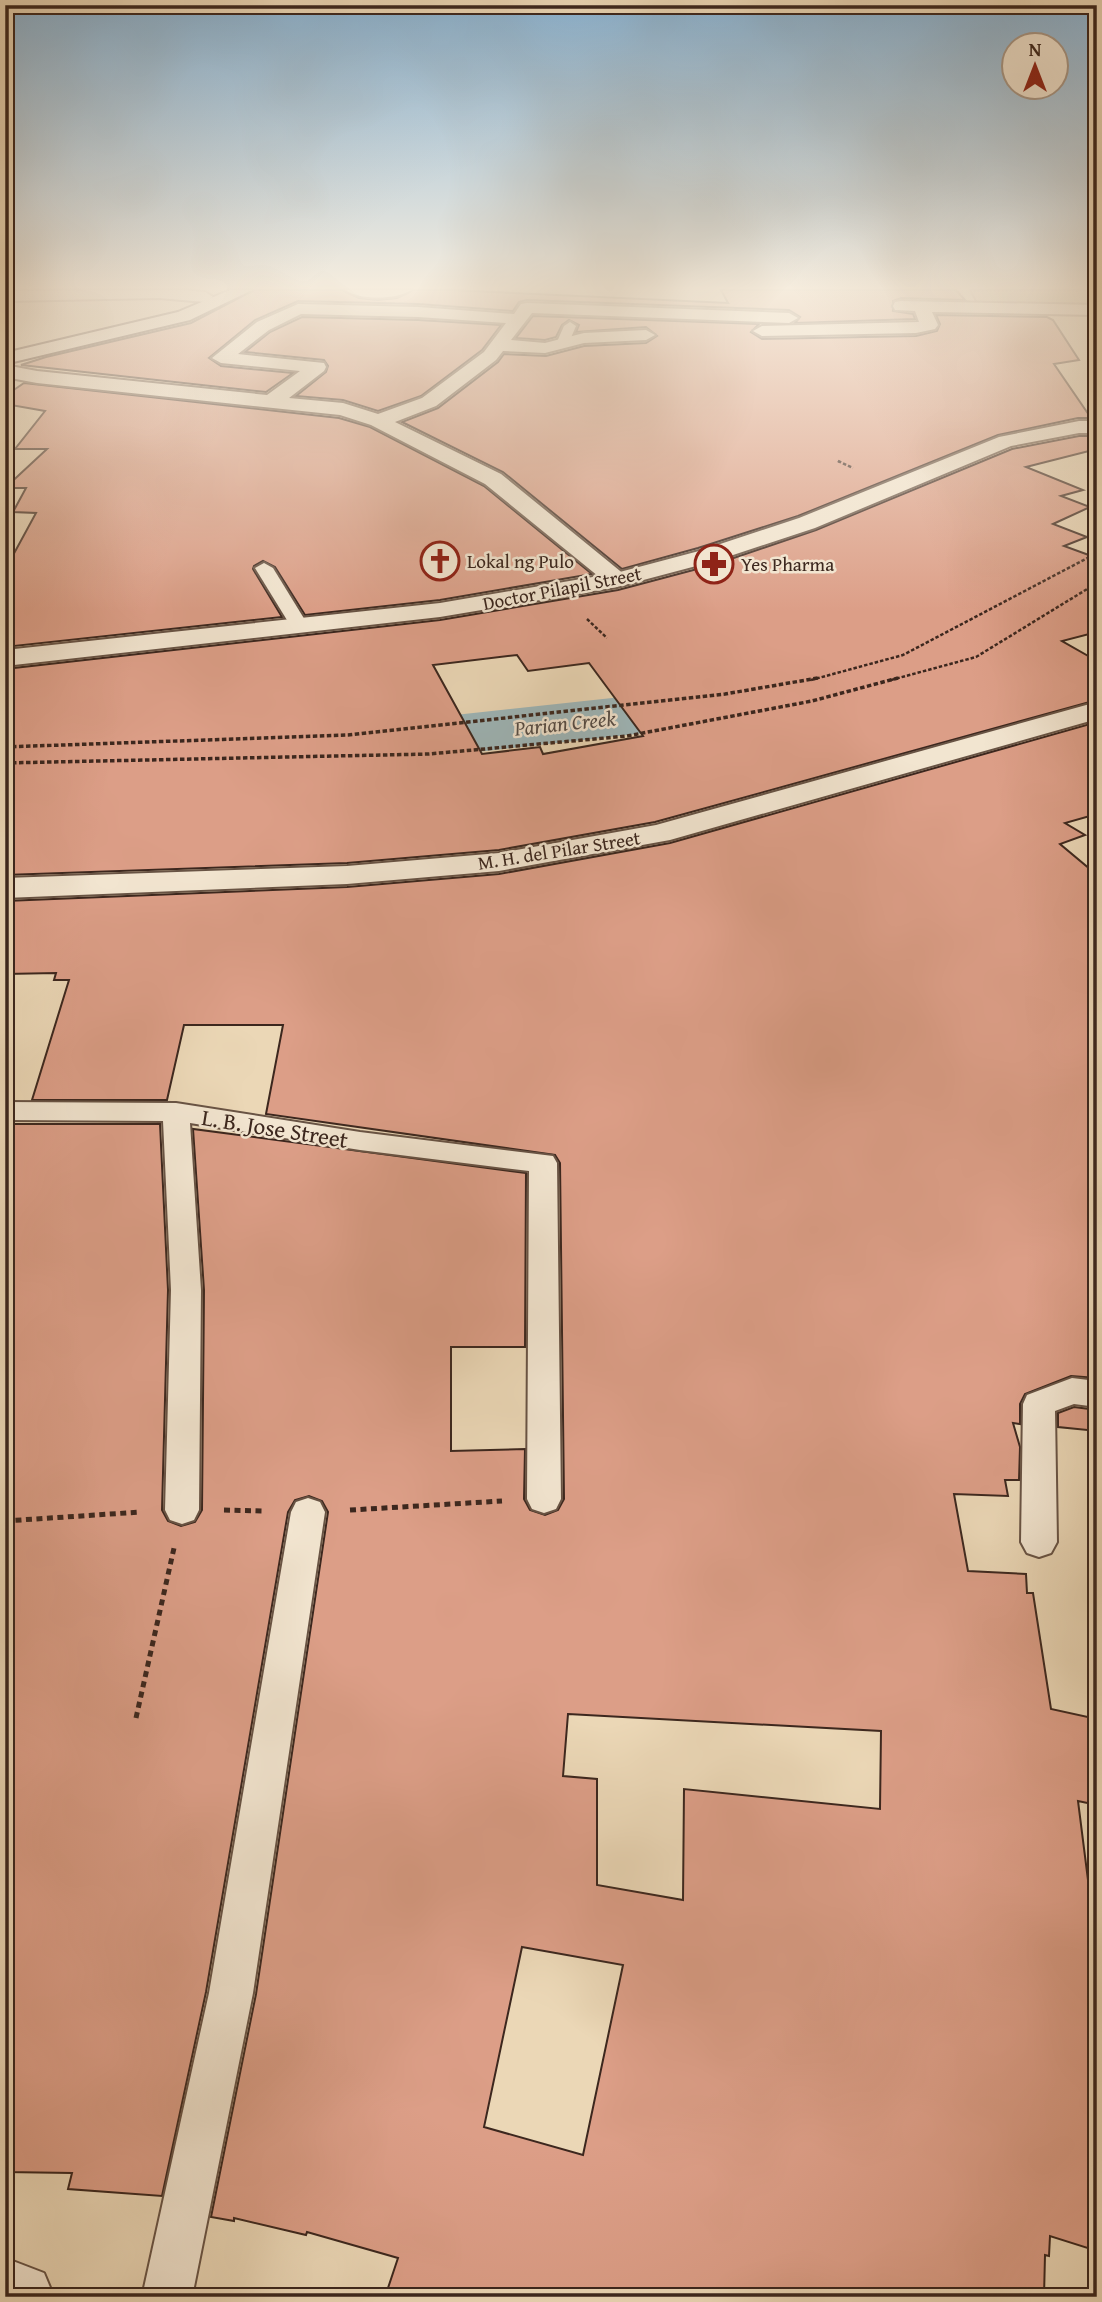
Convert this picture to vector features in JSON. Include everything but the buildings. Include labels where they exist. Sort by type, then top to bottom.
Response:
[{"type":"street","points":[[237,397],[343,409],[378,421],[493,479],[617,580]]},
{"type":"street","points":[[272,401],[277,397]]},
{"type":"street","points":[[378,421],[435,397]]},
{"type":"street","name":"Doctor Pilapil Street","points":[[5,658],[440,610],[617,580],[706,556],[807,523],[1006,441],[1079,427],[1097,427]]},
{"type":"street","name":"M. H. del Pilar Street","points":[[5,888],[347,875],[499,862],[659,834],[1097,710]]},
{"type":"street","points":[[5,2292],[20,2297]]},
{"type":"lane","points":[[264,568],[299,625]]},
{"type":"lane","name":"L. B. Jose Street","points":[[5,1111],[176,1112],[360,1141],[543,1163],[544,1499]]},
{"type":"lane","points":[[176,1112],[186,1290],[182,1510]]},
{"type":"lane","points":[[1039,1542],[1039,1404],[1072,1391],[1097,1394]]},
{"type":"lane","points":[[167,2297],[231,1993],[308,1512]]},
{"type":"path","points":[[5,747],[348,735],[725,694],[807,681],[903,655],[1097,553]]},
{"type":"path","points":[[5,763],[429,754],[627,736],[812,701],[976,657],[1097,583]]},
{"type":"path","points":[[136,1718],[182,1510]]},
{"type":"waterway","name":"Parian Creek","points":[[345,747],[751,702]]},
{"type":"place","name":"Lokal ng Pulo","points":[[440,561]]},
{"type":"place","name":"Yes Pharma","points":[[714,564]]}]
